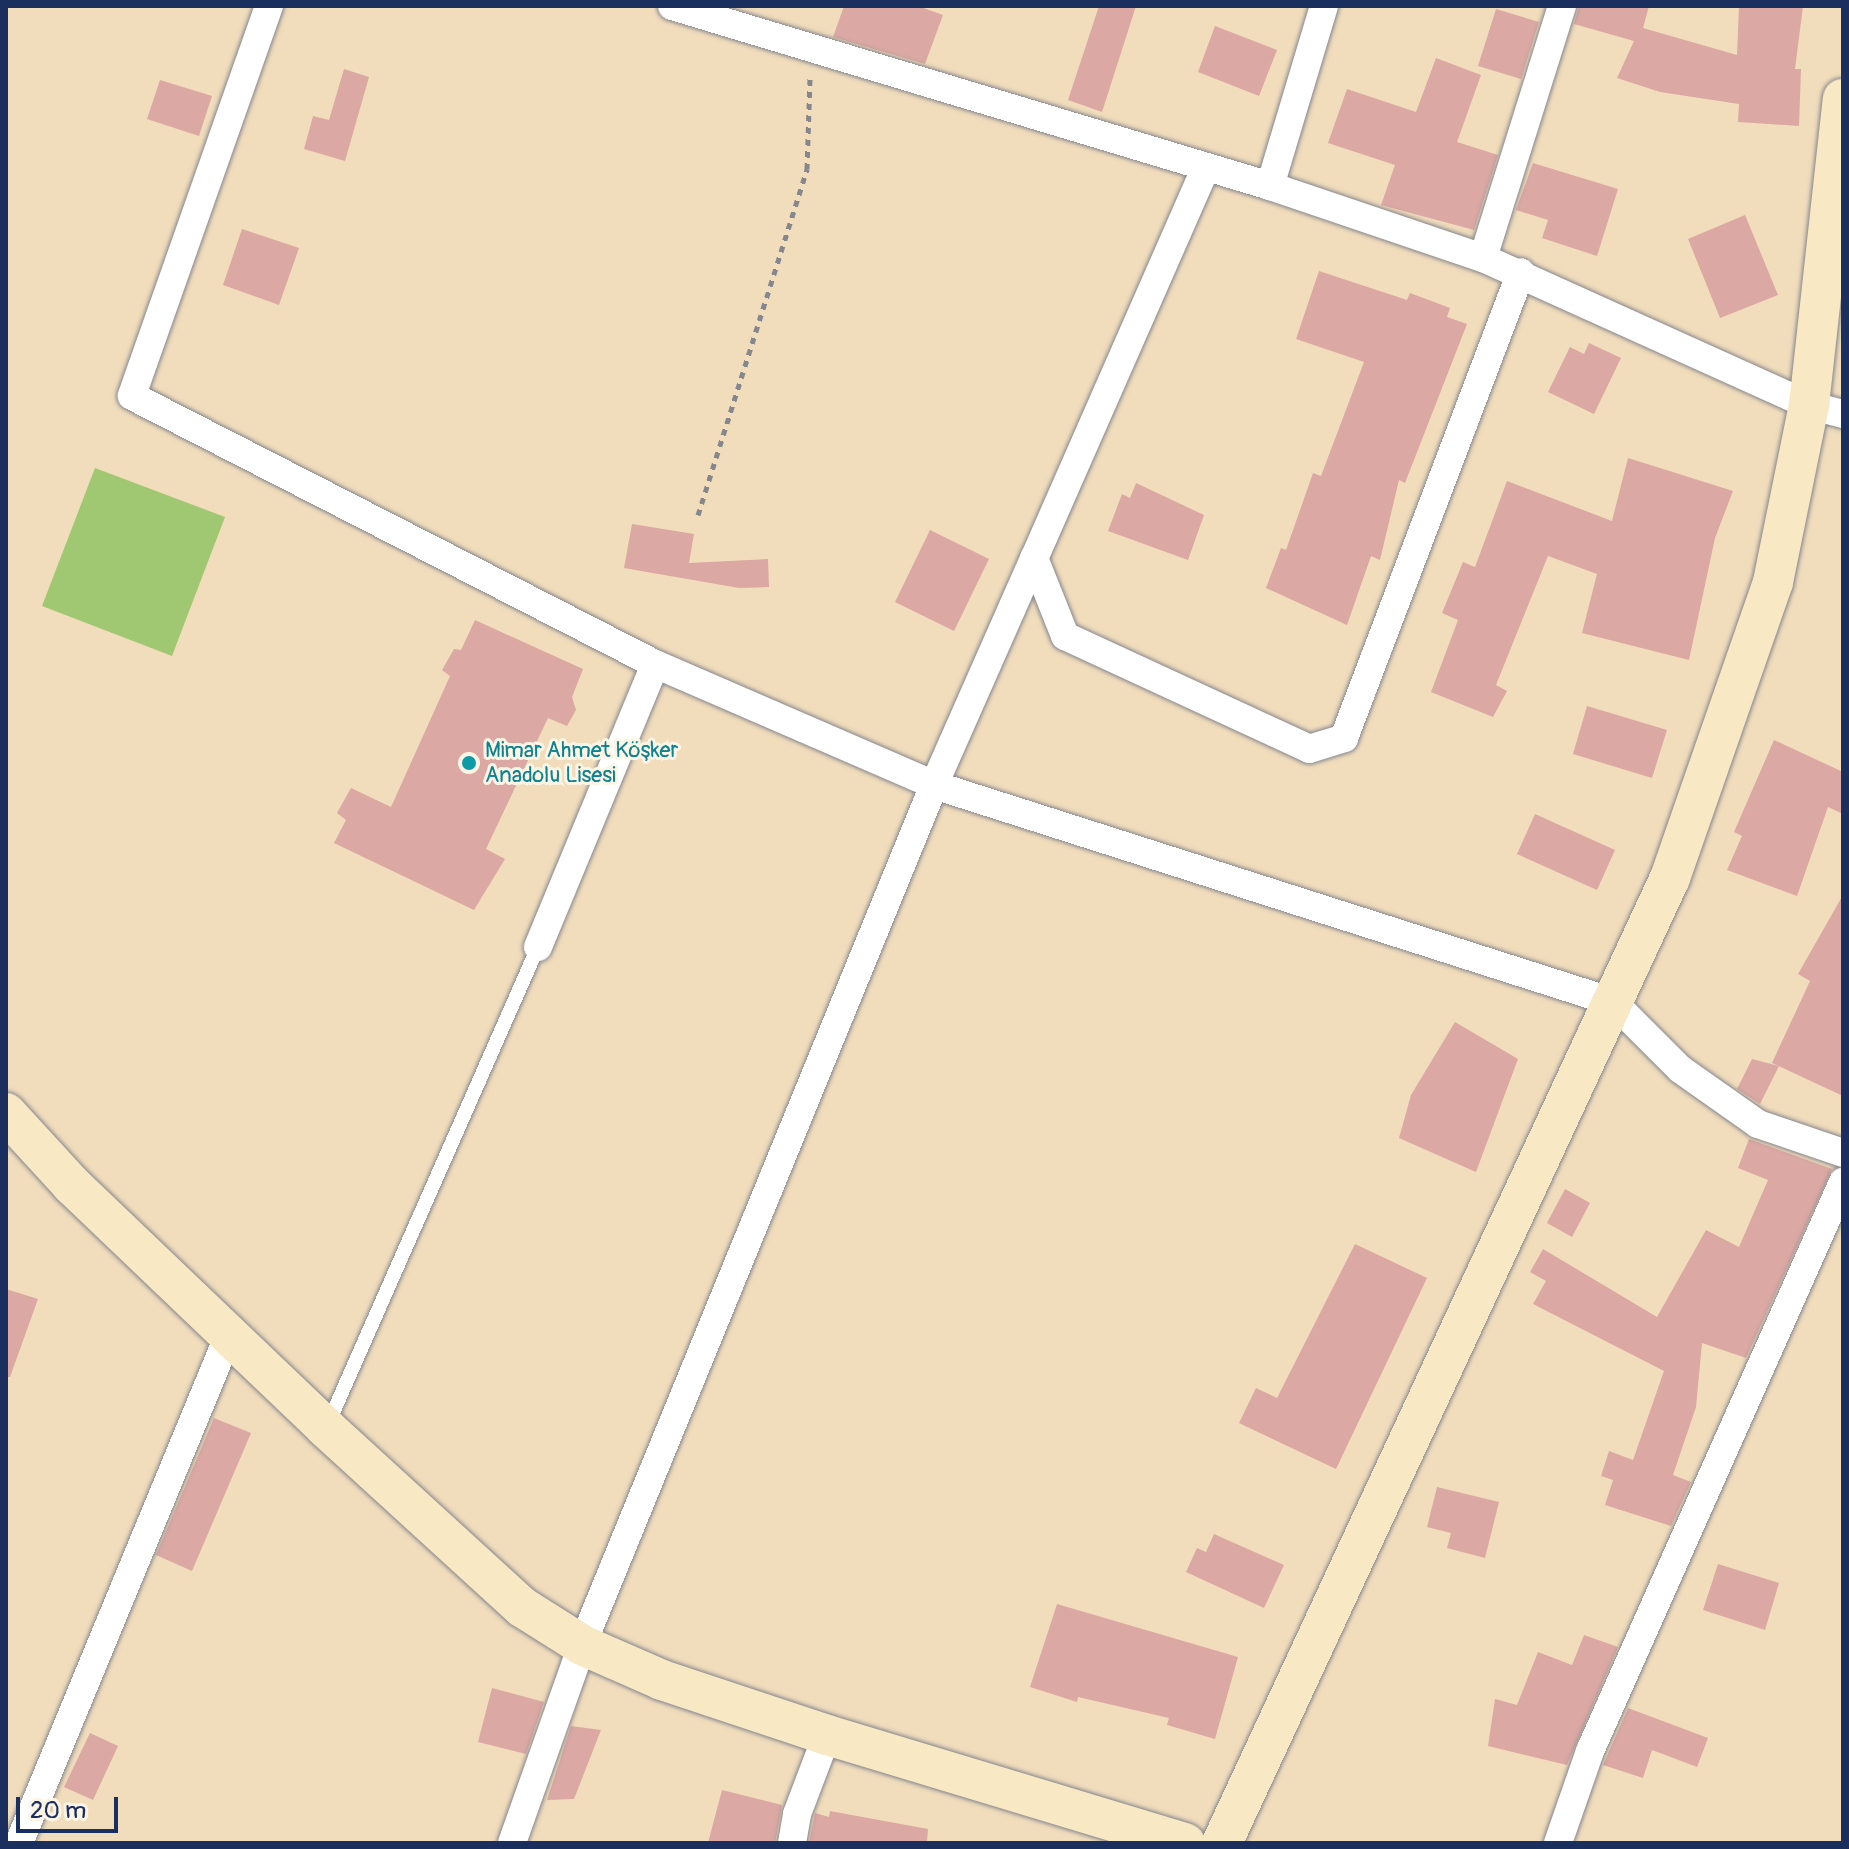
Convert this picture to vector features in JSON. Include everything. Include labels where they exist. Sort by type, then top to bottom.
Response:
[{"type":"street","points":[[269,6],[132,396],[655,664],[934,785],[1613,1002],[1680,1069],[1758,1124],[1843,1153]]},
{"type":"street","points":[[672,6],[1270,186],[1483,258],[1521,272],[1826,410]]},
{"type":"street","points":[[1270,186],[1324,6]]},
{"type":"street","points":[[1483,258],[1562,6]]},
{"type":"street","points":[[1222,1843],[1670,878],[1773,582],[1826,410],[1843,99]]},
{"type":"street","points":[[512,1843],[582,1645],[934,785],[1206,167]]},
{"type":"street","points":[[1034,558],[1065,636],[1309,749],[1344,738],[1521,272]]},
{"type":"street","points":[[538,947],[655,664]]},
{"type":"street","points":[[6,1113],[72,1185],[326,1428],[522,1607],[582,1645],[662,1680],[827,1735],[1185,1843]]},
{"type":"street","points":[[6,1153],[72,1185]]},
{"type":"street","points":[[1558,1843],[1590,1751],[1843,1182]]},
{"type":"street","points":[[19,1843],[228,1337]]},
{"type":"street","points":[[792,1843],[797,1814],[827,1735]]},
{"type":"lane","points":[[326,1428],[538,947]]},
{"type":"path","points":[[698,515],[807,169],[811,48]]},
{"type":"green space","points":[[95,468],[225,517],[172,656],[42,606]]},
{"type":"building","points":[[844,6],[918,6],[943,15],[925,64],[833,37]]},
{"type":"building","points":[[1099,6],[1136,6],[1102,112],[1068,100]]},
{"type":"building","points":[[1579,6],[1649,6],[1643,28],[1737,55],[1739,6],[1803,6],[1795,69],[1801,69],[1799,126],[1738,122],[1739,104],[1660,92],[1617,78],[1634,41],[1574,24]]},
{"type":"building","points":[[1496,9],[1539,22],[1521,79],[1478,66]]},
{"type":"building","points":[[1215,26],[1277,50],[1259,96],[1198,72]]},
{"type":"building","points":[[1436,58],[1481,75],[1457,142],[1498,155],[1474,230],[1381,205],[1395,165],[1328,143],[1347,89],[1416,112]]},
{"type":"building","points":[[344,69],[369,77],[345,161],[304,149],[313,116],[329,120]]},
{"type":"building","points":[[160,80],[212,96],[199,136],[147,119]]},
{"type":"building","points":[[1533,163],[1618,189],[1597,256],[1542,238],[1548,220],[1516,210]]},
{"type":"building","points":[[1745,215],[1778,295],[1720,318],[1688,239]]},
{"type":"building","points":[[242,229],[299,248],[279,305],[223,285]]},
{"type":"building","points":[[1319,271],[1407,300],[1410,293],[1450,308],[1447,317],[1467,324],[1405,483],[1399,480],[1380,560],[1371,556],[1347,625],[1266,588],[1281,548],[1286,550],[1313,473],[1321,476],[1364,362],[1296,339]]},
{"type":"building","points":[[1589,343],[1621,358],[1594,414],[1548,392],[1570,347],[1584,354]]},
{"type":"building","points":[[1628,458],[1733,491],[1715,538],[1689,660],[1582,633],[1597,574],[1548,556],[1496,685],[1507,691],[1493,717],[1431,692],[1458,620],[1442,613],[1463,562],[1475,567],[1507,481],[1612,521]]},
{"type":"building","points":[[1136,483],[1204,515],[1188,560],[1108,531],[1122,494],[1130,498]]},
{"type":"building","points":[[632,524],[694,534],[689,563],[768,559],[769,587],[739,588],[624,568]]},
{"type":"building","points":[[930,530],[989,559],[954,631],[895,602]]},
{"type":"building","name":"Mimar Ahmet Köşker Anadolu Lisesi","points":[[475,620],[583,669],[572,697],[576,710],[567,726],[548,718],[486,849],[505,859],[474,910],[334,843],[346,820],[337,813],[351,788],[391,807],[450,676],[442,670],[454,649],[461,650]]},
{"type":"building","points":[[1587,706],[1667,730],[1652,778],[1573,754]]},
{"type":"building","points":[[1774,740],[1843,772],[1843,814],[1828,807],[1797,896],[1727,870],[1742,836],[1734,832]]},
{"type":"building","points":[[1535,814],[1615,850],[1597,890],[1517,854]]},
{"type":"building","points":[[1843,895],[1843,1096],[1772,1063],[1810,981],[1798,974]]},
{"type":"building","points":[[1455,1022],[1518,1059],[1476,1172],[1399,1138],[1411,1095]]},
{"type":"building","points":[[1752,1059],[1779,1066],[1760,1104],[1737,1089]]},
{"type":"building","points":[[1749,1139],[1832,1169],[1746,1358],[1702,1343],[1696,1407],[1673,1475],[1691,1482],[1671,1526],[1605,1505],[1613,1480],[1601,1476],[1609,1451],[1633,1460],[1664,1371],[1533,1304],[1546,1281],[1530,1272],[1543,1249],[1657,1317],[1706,1230],[1739,1247],[1768,1180],[1738,1168]]},
{"type":"building","points":[[1565,1189],[1590,1203],[1572,1237],[1547,1223]]},
{"type":"building","points":[[1355,1244],[1427,1278],[1336,1469],[1239,1423],[1256,1388],[1277,1398]]},
{"type":"building","points":[[6,1289],[38,1299],[10,1377],[6,1377]]},
{"type":"building","points":[[214,1418],[251,1433],[192,1571],[156,1555]]},
{"type":"building","points":[[1437,1487],[1499,1502],[1485,1558],[1447,1548],[1451,1533],[1427,1527]]},
{"type":"building","points":[[1214,1534],[1284,1565],[1264,1608],[1186,1572],[1197,1548],[1206,1552]]},
{"type":"building","points":[[1718,1564],[1779,1583],[1765,1630],[1703,1610]]},
{"type":"building","points":[[1057,1604],[1238,1657],[1215,1739],[1167,1725],[1169,1718],[1078,1697],[1077,1702],[1030,1687]]},
{"type":"building","points":[[1584,1635],[1618,1647],[1567,1765],[1488,1746],[1495,1699],[1517,1705],[1538,1652],[1572,1665]]},
{"type":"building","points":[[492,1688],[544,1702],[526,1754],[478,1742]]},
{"type":"building","points":[[1628,1708],[1708,1738],[1697,1767],[1652,1750],[1643,1778],[1603,1765]]},
{"type":"building","points":[[571,1726],[601,1730],[574,1799],[547,1800]]},
{"type":"building","points":[[90,1733],[118,1746],[93,1800],[64,1787]]},
{"type":"building","points":[[722,1790],[782,1805],[775,1843],[708,1843]]},
{"type":"building","points":[[830,1811],[928,1829],[927,1843],[809,1843],[815,1813],[829,1817]]},
{"type":"place","name":"Mimar Ahmet Köşker Anadolu Lisesi","points":[[469,763]]}]
